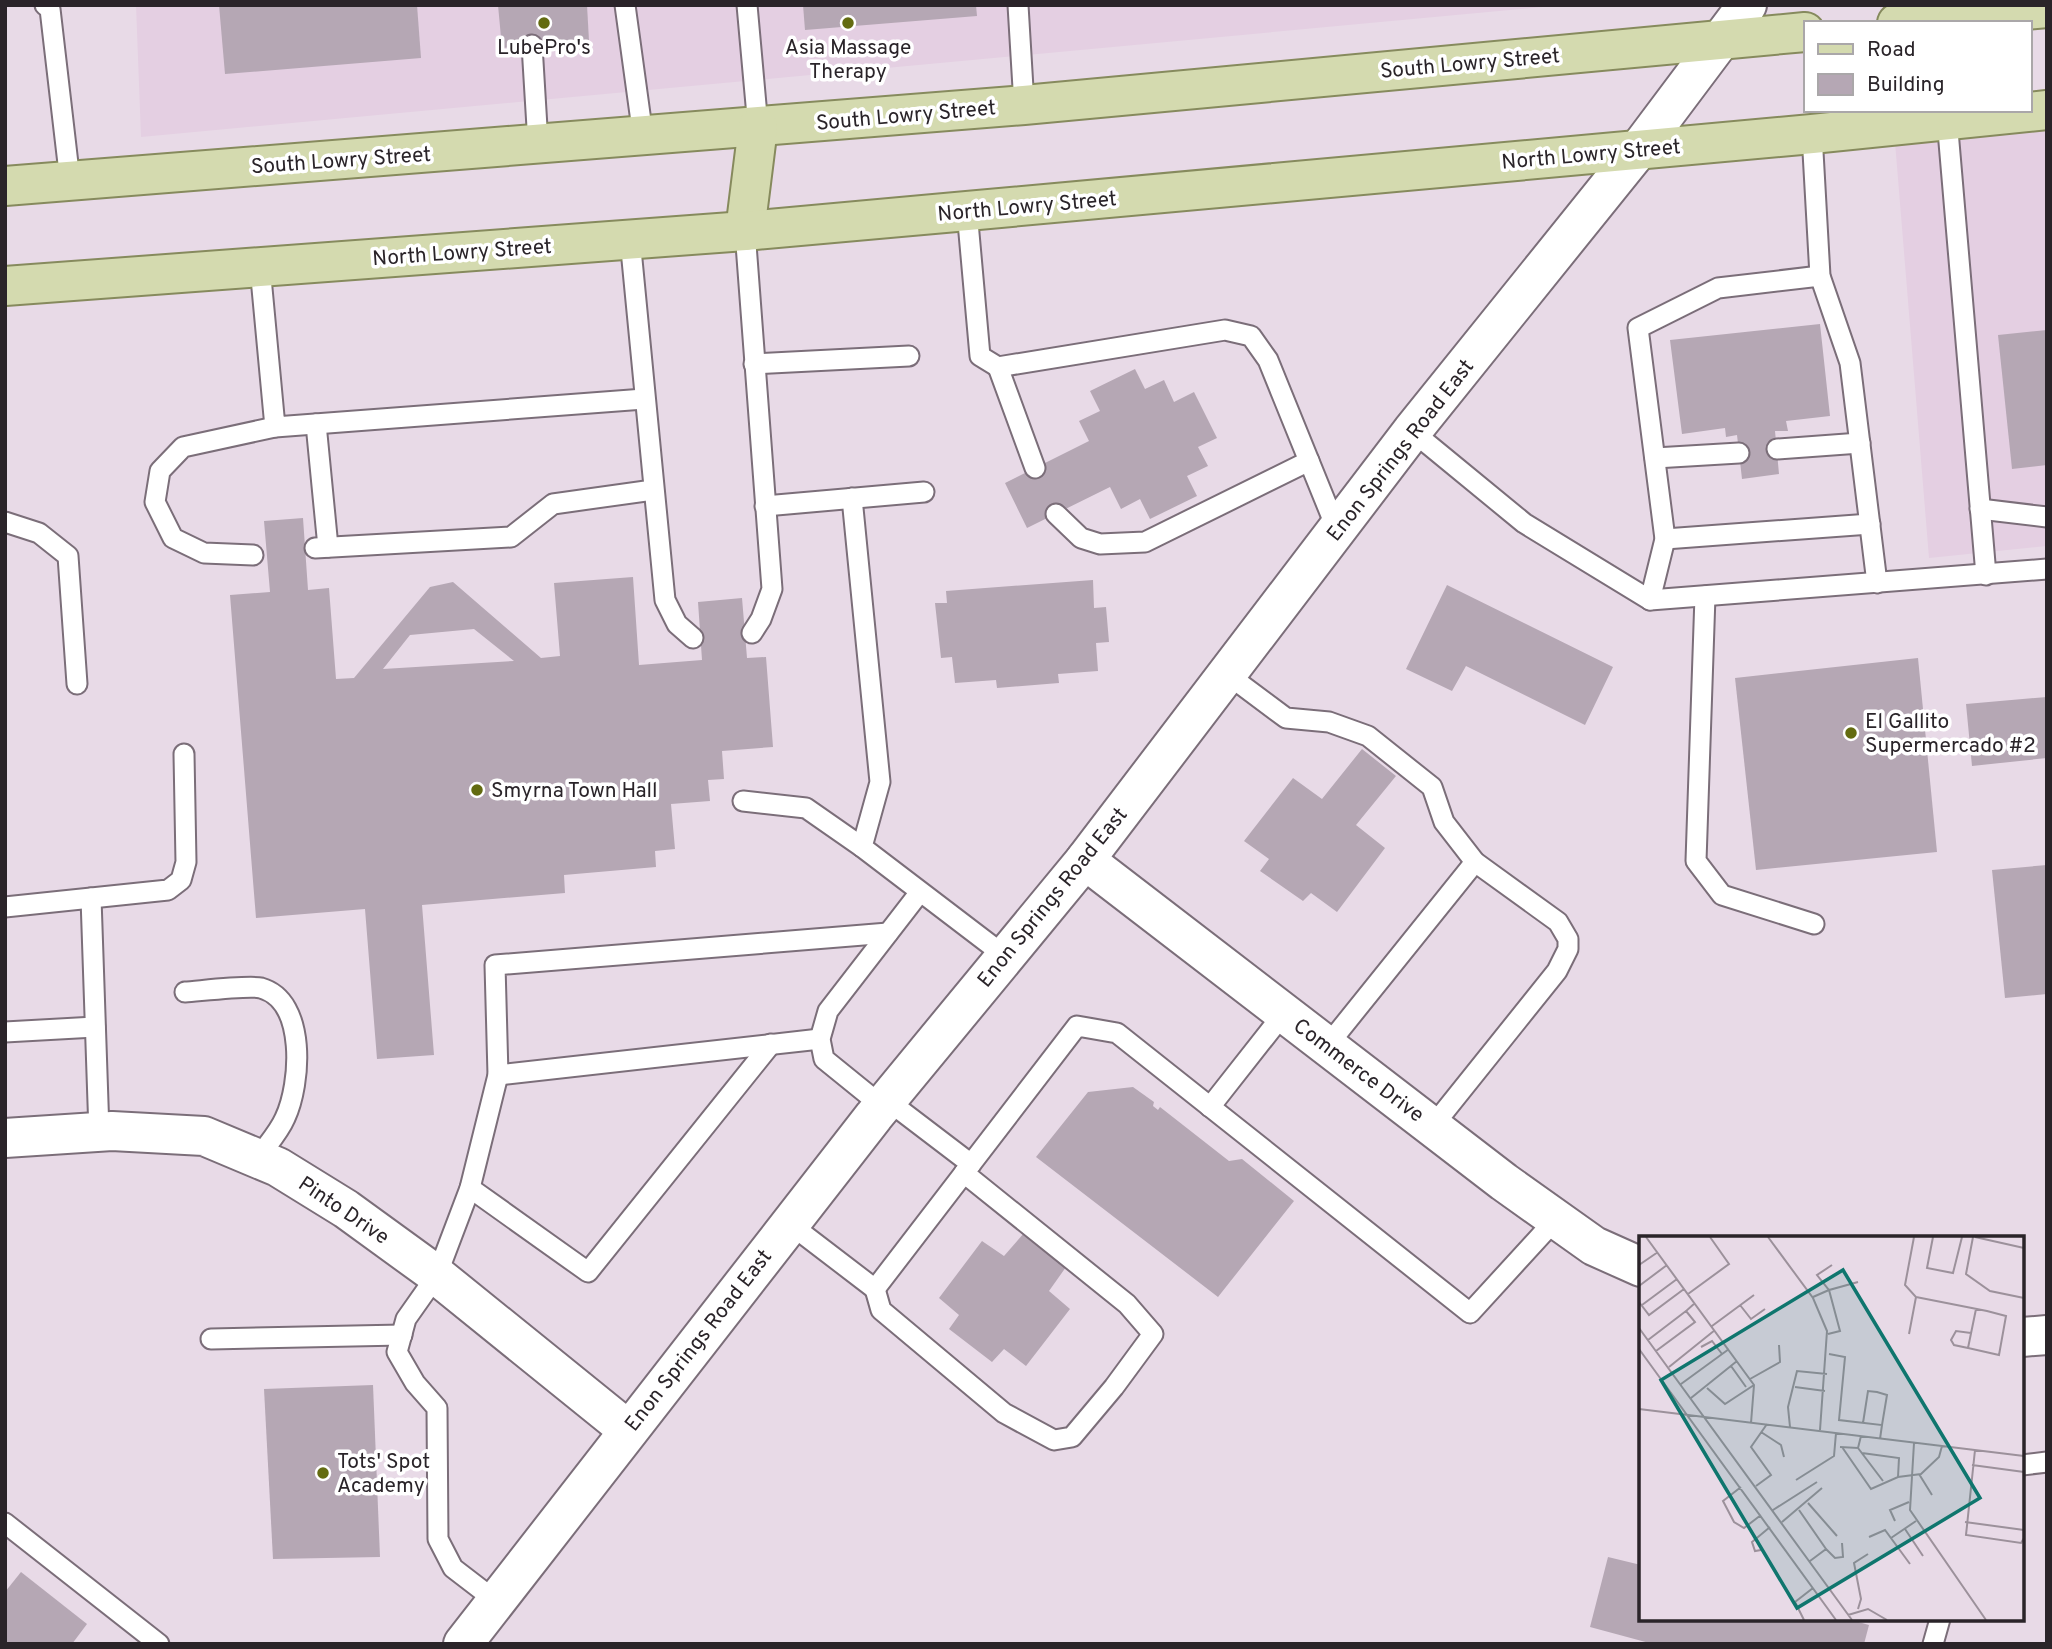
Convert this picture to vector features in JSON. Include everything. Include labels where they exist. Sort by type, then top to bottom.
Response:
[{"type":"main road","points":[[1918,21],[2047,9]]},
{"type":"main road","name":"South Lowry Street","points":[[5,186],[758,127],[1804,32]]},
{"type":"main road","name":"North Lowry Street","points":[[5,286],[967,211],[2025,112]]},
{"type":"main road","points":[[745,230],[758,127]]},
{"type":"street","name":"Enon Springs Road East","points":[[463,1644],[885,1103],[1084,860],[1412,431],[1639,149],[1746,5]]},
{"type":"street","name":"Commerce Drive","points":[[1084,860],[1594,1247],[1639,1266]]},
{"type":"street","name":"Pinto Drive","points":[[5,1139],[99,1132],[204,1136],[278,1167],[346,1209],[437,1275],[628,1430]]},
{"type":"street","points":[[2024,1337],[2047,1335]]},
{"type":"lane","points":[[45,5],[50,9],[70,181]]},
{"type":"lane","points":[[625,5],[643,136]]},
{"type":"lane","points":[[747,5],[758,127]]},
{"type":"lane","points":[[1018,5],[1024,104]]},
{"type":"lane","points":[[532,45],[538,144]]},
{"type":"lane","points":[[1947,119],[1986,575]]},
{"type":"lane","points":[[1812,134],[1821,276],[1850,363],[1877,583]]},
{"type":"lane","points":[[967,211],[980,356],[998,367],[1035,468]]},
{"type":"lane","points":[[745,230],[772,589],[761,619],[752,633]]},
{"type":"lane","points":[[630,239],[665,600],[677,624],[693,639]]},
{"type":"lane","points":[[260,267],[275,427]]},
{"type":"lane","points":[[1650,600],[1665,539],[1639,328],[1718,288],[1821,276]]},
{"type":"lane","points":[[998,367],[1225,330],[1251,336],[1268,360],[1336,530]]},
{"type":"lane","points":[[754,364],[909,356]]},
{"type":"lane","points":[[253,555],[204,553],[173,538],[155,502],[160,471],[183,447],[275,427],[644,399]]},
{"type":"lane","points":[[316,424],[322,547],[511,537],[553,504],[653,490]]},
{"type":"lane","points":[[1412,431],[1524,523],[1650,600],[2047,569]]},
{"type":"lane","points":[[1777,449],[1860,443]]},
{"type":"lane","points":[[1655,458],[1739,453]]},
{"type":"lane","points":[[1056,514],[1081,538],[1100,544],[1145,542],[1309,461]]},
{"type":"lane","points":[[765,506],[924,492]]},
{"type":"lane","points":[[852,498],[880,782],[862,848]]},
{"type":"lane","points":[[1980,509],[2047,517]]},
{"type":"lane","points":[[5,522],[39,533],[68,556],[77,684]]},
{"type":"lane","points":[[1665,539],[1870,524]]},
{"type":"lane","points":[[1705,596],[1696,861],[1722,895],[1814,924]]},
{"type":"lane","points":[[1227,674],[1286,718],[1329,722],[1368,736],[1432,788],[1444,822],[1475,862],[1558,922],[1568,939],[1568,949],[1557,971],[1432,1126]]},
{"type":"lane","points":[[5,907],[168,890],[181,880],[186,862],[184,754]]},
{"type":"lane","points":[[743,801],[806,808],[1005,956]]},
{"type":"lane","points":[[1327,1046],[1475,862]]},
{"type":"lane","points":[[790,1224],[875,1289],[880,1310],[1004,1413],[1054,1440],[1072,1437],[1115,1387],[1153,1334],[1127,1304],[967,1168],[824,1059],[820,1039],[828,1012],[920,892]]},
{"type":"lane","points":[[91,898],[99,1132]]},
{"type":"lane","points":[[496,1601],[453,1568],[439,1539],[437,1408],[415,1383],[397,1352],[405,1320],[437,1275],[470,1188],[498,1075],[495,965],[888,933]]},
{"type":"lane","points":[[185,992],[260,988],[282,1001],[295,1032],[296,1085],[285,1119],[258,1158]]},
{"type":"lane","points":[[1210,1107],[1284,1013]]},
{"type":"lane","points":[[875,1289],[1077,1026],[1117,1033],[1470,1313],[1556,1219]]},
{"type":"lane","points":[[5,1032],[95,1027]]},
{"type":"lane","points":[[498,1075],[820,1039]]},
{"type":"lane","points":[[470,1188],[588,1272],[771,1044]]},
{"type":"lane","points":[[211,1339],[402,1335]]},
{"type":"lane","points":[[2024,1465],[2047,1462]]},
{"type":"lane","points":[[5,1522],[159,1644]]},
{"type":"lane","points":[[1933,1644],[1939,1621]]},
{"type":"shaded area","points":[[136,5],[1565,5],[141,137]]},
{"type":"shaded area","points":[[2047,128],[2047,546],[1929,558],[1895,142]]},
{"type":"building","points":[[219,5],[417,5],[421,58],[225,74]]},
{"type":"building","name":"LubePro's","points":[[498,5],[587,5],[589,41],[502,48]]},
{"type":"building","name":"Asia Massage Therapy","points":[[803,5],[976,5],[977,16],[805,30]]},
{"type":"building","points":[[1820,324],[1830,416],[1786,421],[1788,431],[1775,431],[1779,474],[1742,479],[1737,435],[1726,437],[1725,428],[1682,434],[1670,340]]},
{"type":"building","points":[[2047,330],[2047,465],[2012,469],[1998,335]]},
{"type":"building","points":[[1135,369],[1145,389],[1164,380],[1174,402],[1194,392],[1217,438],[1198,447],[1208,466],[1187,476],[1197,496],[1150,519],[1140,499],[1121,509],[1110,487],[1027,528],[1005,483],[1089,441],[1079,421],[1100,411],[1090,391]]},
{"type":"building","name":"Smyrna Town Hall","points":[[303,518],[308,590],[329,588],[336,679],[354,678],[430,587],[453,582],[541,658],[560,656],[554,583],[633,577],[639,665],[702,660],[698,602],[742,598],[747,658],[766,657],[773,747],[722,751],[724,779],[708,780],[710,801],[671,804],[675,849],[655,851],[656,867],[564,875],[565,893],[422,905],[434,1055],[377,1059],[365,909],[256,918],[230,595],[270,592],[264,521]],"holes":[[[474,629],[514,661],[383,669],[410,635]]]},
{"type":"building","points":[[1093,580],[1094,608],[1106,607],[1109,642],[1096,643],[1098,671],[1058,674],[1059,683],[997,688],[996,680],[955,683],[952,657],[941,658],[935,603],[947,603],[946,591]]},
{"type":"building","points":[[1447,585],[1613,667],[1585,725],[1466,666],[1452,691],[1406,669]]},
{"type":"building","points":[[1918,658],[1937,852],[1756,870],[1735,678]]},
{"type":"building","points":[[2047,697],[2047,758],[1972,766],[1966,704]]},
{"type":"building","points":[[1362,749],[1396,776],[1356,825],[1385,848],[1337,912],[1311,893],[1303,901],[1260,871],[1269,859],[1244,841],[1293,778],[1322,799]]},
{"type":"building","points":[[2047,865],[2047,994],[2005,998],[1992,870]]},
{"type":"building","points":[[1133,1087],[1154,1102],[1153,1106],[1158,1110],[1160,1107],[1229,1161],[1242,1159],[1294,1201],[1218,1297],[1036,1157],[1088,1092]]},
{"type":"building","points":[[1024,1233],[1066,1267],[1049,1291],[1070,1309],[1026,1366],[1004,1349],[992,1362],[949,1329],[959,1315],[939,1298],[982,1241],[1004,1256]]},
{"type":"building","name":"Tots' Spot Academy","points":[[373,1385],[380,1557],[273,1559],[264,1389]]},
{"type":"building","points":[[1608,1557],[1639,1565],[1639,1621],[1855,1621],[1869,1625],[1864,1644],[1653,1644],[1590,1627]]},
{"type":"building","points":[[21,1572],[87,1624],[72,1644],[5,1644],[5,1592]]},
{"type":"place","name":"LubePro's","points":[[544,23]]},
{"type":"place","name":"Asia Massage Therapy","points":[[848,23]]},
{"type":"place","name":"El Gallito Supermercado #2","points":[[1851,733]]},
{"type":"place","name":"Smyrna Town Hall","points":[[477,790]]},
{"type":"place","name":"Tots' Spot Academy","points":[[323,1473]]}]
